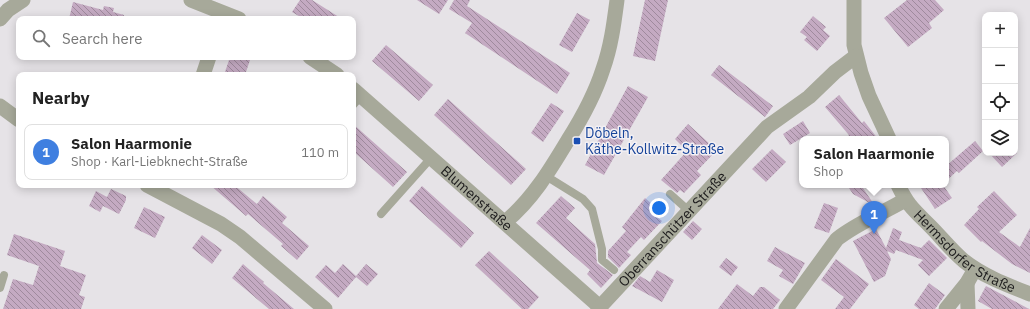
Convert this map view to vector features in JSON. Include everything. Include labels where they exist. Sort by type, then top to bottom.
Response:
[{"type":"street","points":[[0,19],[8,10],[23,0]]},
{"type":"street","points":[[191,0],[223,16]]},
{"type":"street","points":[[505,222],[522,208],[546,176],[583,115],[595,92],[610,47],[617,0]]},
{"type":"street","points":[[854,0],[854,45],[856,56],[868,96],[888,136]]},
{"type":"street","name":"Oberranschützer Straße","points":[[599,308],[767,127],[809,97],[835,72],[856,56]]},
{"type":"street","points":[[204,72],[208,60]]},
{"type":"street","points":[[314,60],[332,72]]},
{"type":"street","name":"Blumenstraße","points":[[356,97],[431,158],[505,222],[599,308]]},
{"type":"street","points":[[0,106],[16,118]]},
{"type":"street","name":"Hermsdorfer Straße","points":[[899,188],[905,200],[915,212],[963,260],[975,269],[1030,294]]},
{"type":"street","points":[[165,189],[240,237],[324,309]]},
{"type":"street","points":[[786,309],[838,239],[848,230],[876,217],[905,200]]},
{"type":"street","points":[[946,309],[975,269]]},
{"type":"street","points":[[966,283],[968,309]]},
{"type":"lane","points":[[381,214],[431,158]]},
{"type":"lane","points":[[546,176],[583,199],[592,209],[602,249],[602,260],[614,270]]},
{"type":"lane","points":[[670,194],[689,211]]},
{"type":"lane","points":[[0,288],[4,275]]},
{"type":"building","points":[[300,0],[312,0],[337,16],[299,16],[292,12]]},
{"type":"building","points":[[417,0],[448,0],[439,14]]},
{"type":"building","points":[[454,0],[470,0],[467,6],[570,73],[557,94],[465,33],[472,23],[449,9]]},
{"type":"building","points":[[645,0],[668,0],[655,61],[633,56]]},
{"type":"building","points":[[907,0],[935,0],[944,10],[929,23],[932,28],[908,47],[884,18]]},
{"type":"building","points":[[73,2],[103,10],[104,6],[114,8],[113,12],[124,15],[124,16],[70,16]]},
{"type":"building","points":[[577,13],[590,20],[572,52],[559,45]]},
{"type":"building","points":[[813,16],[826,27],[823,30],[830,36],[817,51],[804,40],[807,37],[800,32]]},
{"type":"building","points":[[386,45],[433,85],[419,101],[372,61]]},
{"type":"building","points":[[229,60],[250,60],[246,72],[225,72]]},
{"type":"building","points":[[719,65],[773,106],[765,117],[711,75]]},
{"type":"building","points":[[628,86],[648,97],[604,175],[585,165]]},
{"type":"building","points":[[839,95],[862,123],[864,121],[876,136],[848,136],[849,135],[825,107]]},
{"type":"building","points":[[448,99],[526,169],[511,185],[434,115]]},
{"type":"building","points":[[551,103],[564,111],[543,142],[531,133]]},
{"type":"building","points":[[803,121],[810,133],[805,136],[799,136],[799,140],[790,145],[783,134]]},
{"type":"building","points":[[688,124],[712,146],[709,149],[714,153],[697,171],[701,175],[684,193],[680,190],[677,193],[661,180],[687,151],[675,139]]},
{"type":"building","points":[[356,127],[407,172],[393,187],[356,154]]},
{"type":"building","points":[[975,141],[982,152],[959,173],[957,171],[949,178],[949,163]]},
{"type":"building","points":[[772,149],[786,162],[766,182],[752,169]]},
{"type":"building","points":[[992,156],[1014,156],[1002,167]]},
{"type":"building","points":[[422,186],[474,233],[461,248],[409,201]]},
{"type":"building","points":[[213,188],[238,188],[257,204],[263,196],[287,217],[282,223],[309,246],[297,260],[281,246],[283,244],[248,214],[246,216]]},
{"type":"building","points":[[849,188],[863,188],[875,206],[853,194]]},
{"type":"building","points":[[921,188],[945,188],[952,198],[935,209]]},
{"type":"building","points":[[111,189],[126,196],[126,200],[119,214],[103,206],[100,212],[89,206],[96,191],[107,197]]},
{"type":"building","points":[[994,191],[1017,215],[999,232],[1020,247],[1030,228],[1030,273],[1012,264],[982,241],[981,242],[964,225],[979,209],[977,207]]},
{"type":"building","points":[[561,196],[575,208],[566,218],[595,244],[597,263],[613,275],[601,288],[587,274],[590,270],[536,223]]},
{"type":"building","points":[[645,198],[662,213],[658,218],[662,221],[644,240],[641,237],[627,252],[631,255],[619,268],[608,257],[608,251],[626,231],[622,227]]},
{"type":"building","points":[[824,203],[838,208],[829,233],[814,228]]},
{"type":"building","points":[[144,207],[165,217],[155,238],[134,228]]},
{"type":"building","points":[[693,221],[702,229],[692,240],[683,232]]},
{"type":"building","points":[[893,228],[902,232],[899,240],[921,248],[929,240],[947,258],[929,276],[918,265],[923,260],[896,250],[894,254],[887,251],[891,259],[885,276],[874,282],[853,241],[876,229],[886,248]]},
{"type":"building","points":[[14,234],[65,251],[60,266],[86,275],[79,295],[85,297],[81,309],[3,309],[13,279],[33,285],[39,266],[7,255]]},
{"type":"building","points":[[202,235],[222,250],[212,264],[192,248]]},
{"type":"building","points":[[775,247],[805,263],[793,284],[779,276],[783,270],[767,261]]},
{"type":"building","points":[[489,251],[539,297],[528,309],[522,309],[475,265]]},
{"type":"building","points":[[726,258],[738,267],[731,276],[719,267]]},
{"type":"building","points":[[836,259],[869,284],[850,309],[835,309],[844,297],[821,280]]},
{"type":"building","points":[[243,264],[294,309],[269,309],[232,278]]},
{"type":"building","points":[[343,264],[356,276],[366,264],[378,274],[367,286],[356,277],[338,298],[315,277],[326,265],[335,273]]},
{"type":"building","points":[[657,270],[674,280],[662,302],[632,286],[640,276],[650,282]]},
{"type":"building","points":[[929,283],[945,295],[935,309],[919,309],[914,305]]},
{"type":"building","points":[[737,284],[753,296],[760,287],[764,287],[780,300],[773,309],[718,309]]},
{"type":"building","points":[[986,286],[1029,309],[992,309],[978,301]]},
{"type":"place","name":"Döbeln, Käthe-Kollwitz-Straße","points":[[577,141]]},
{"type":"place","name":"Salon Haarmonie","points":[[874,234]]}]
